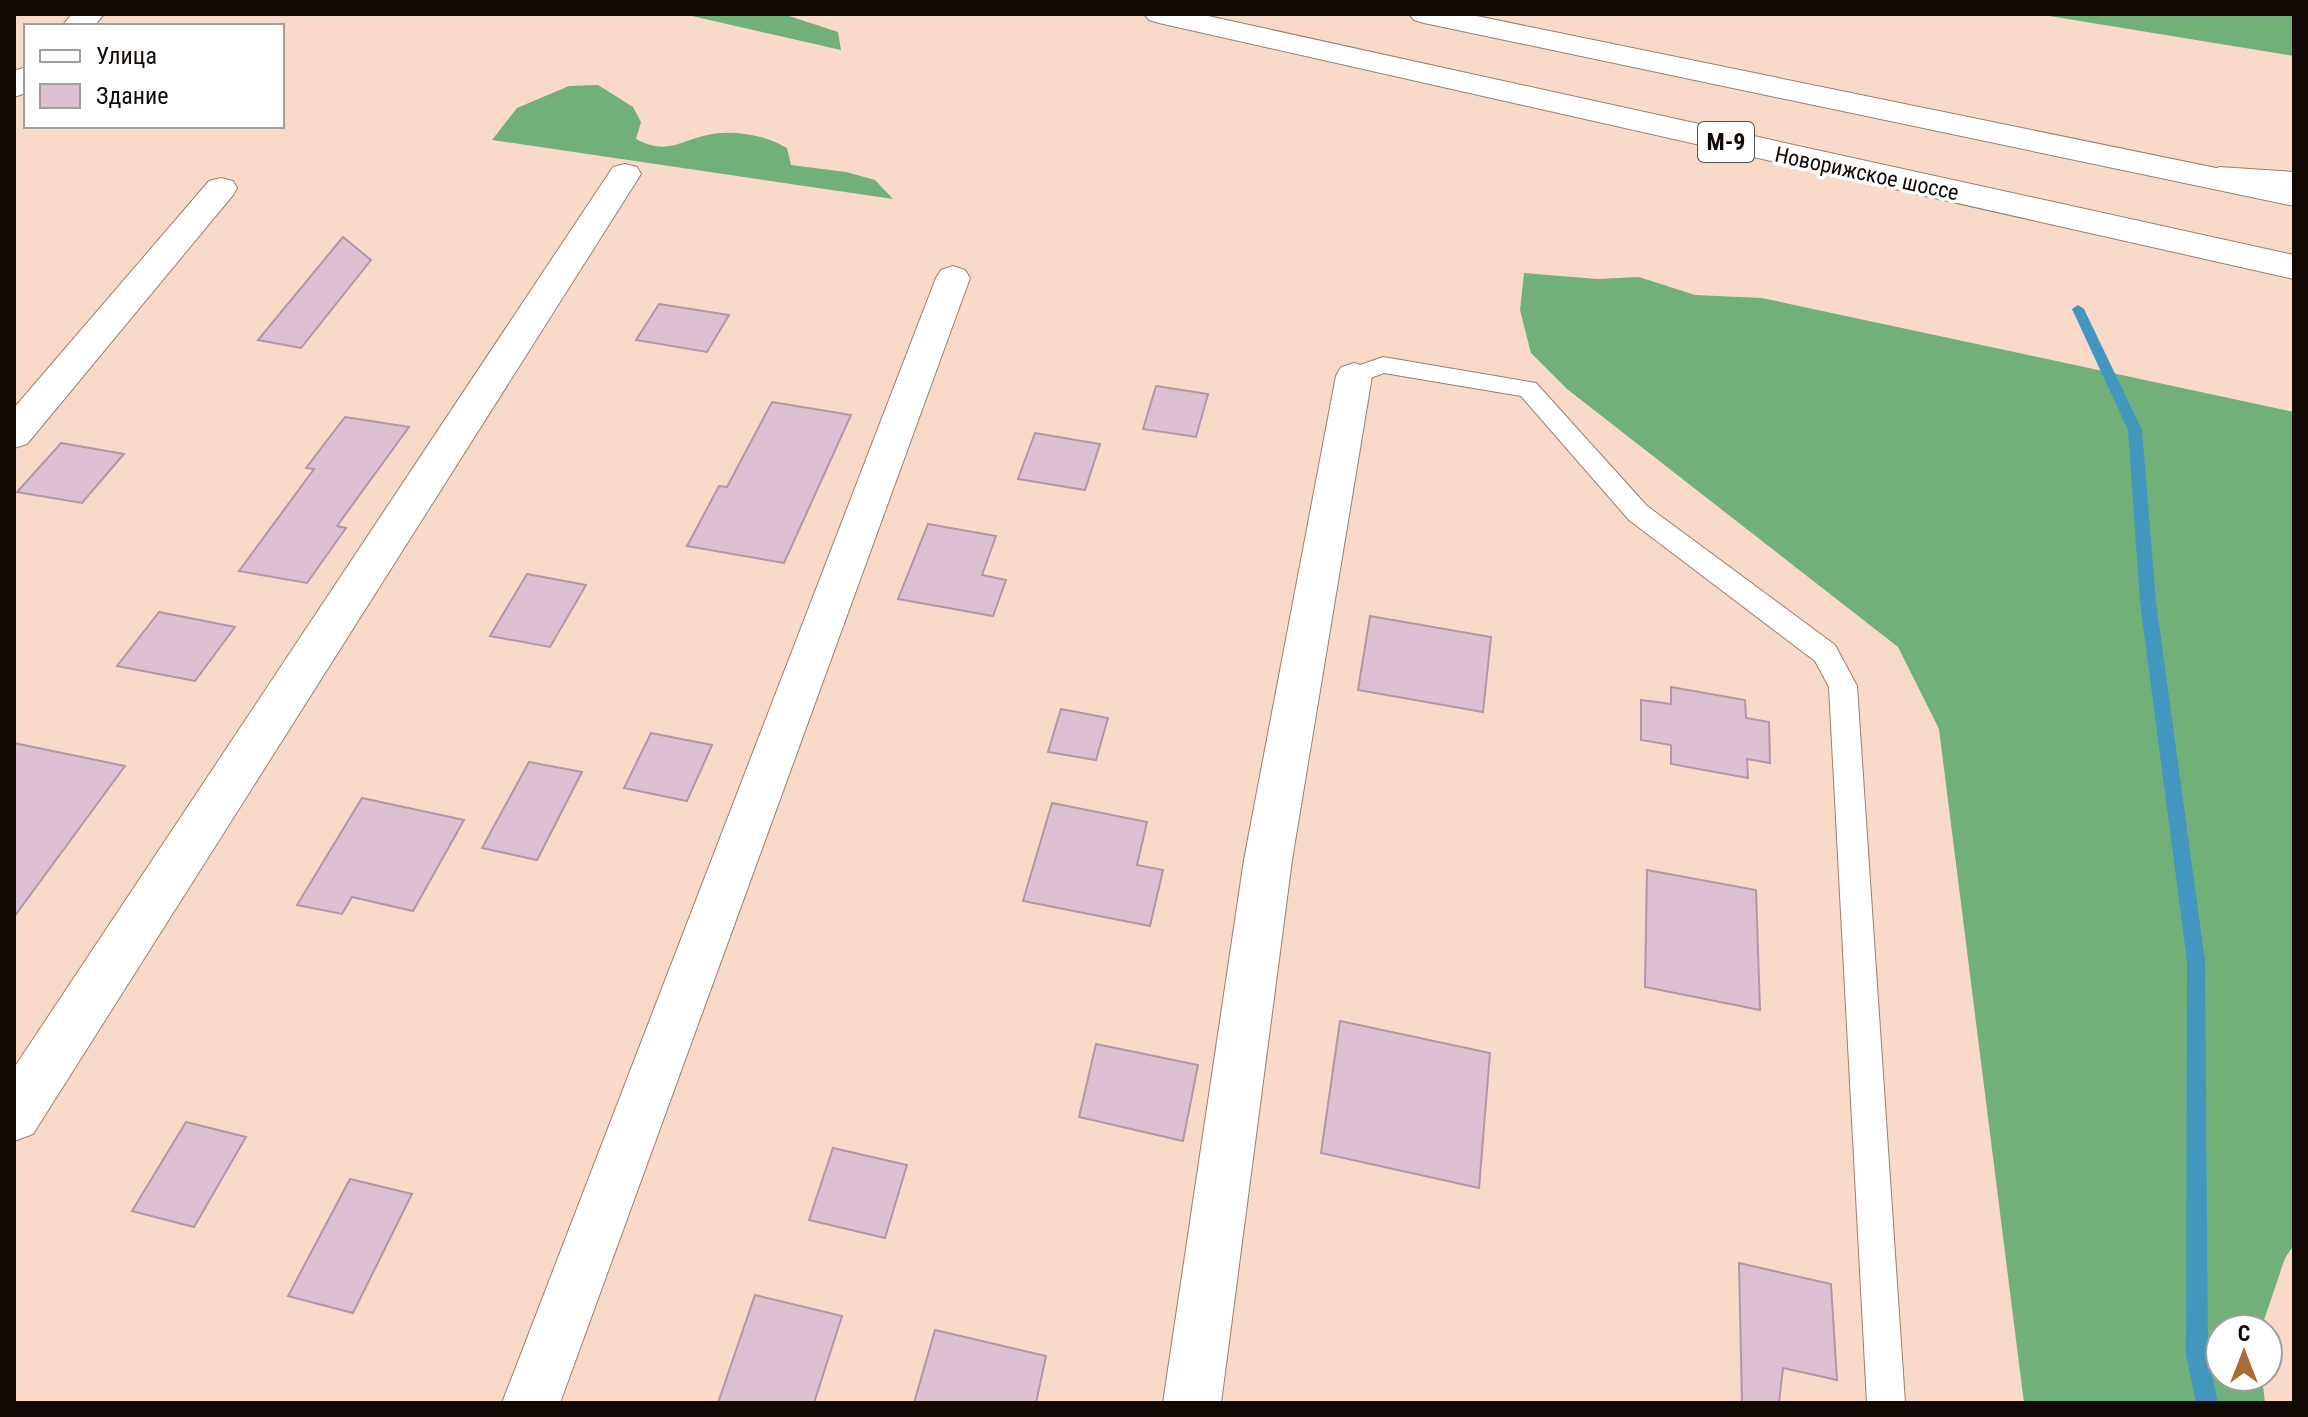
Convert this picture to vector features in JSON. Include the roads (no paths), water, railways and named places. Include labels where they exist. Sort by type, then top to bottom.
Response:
[{"type":"main road","name":"Новорижское шоссе","points":[[1159,14],[2294,267]]},
{"type":"main road","name":"М-9","points":[[1424,14],[2294,195]]},
{"type":"main road","points":[[14,1115],[625,174]]},
{"type":"main road","points":[[14,434],[221,188]]},
{"type":"main road","points":[[531,1403],[953,278]]},
{"type":"main road","points":[[1192,1403],[1268,860],[1354,376]]},
{"type":"lane","points":[[2183,172],[2294,179]]},
{"type":"lane","points":[[1354,376],[1383,365],[1528,389],[1638,513],[1825,653],[1843,686],[1886,1403]]},
{"type":"waterway","points":[[2078,309],[2135,430],[2148,602],[2196,961],[2197,1355],[2207,1403]]}]
